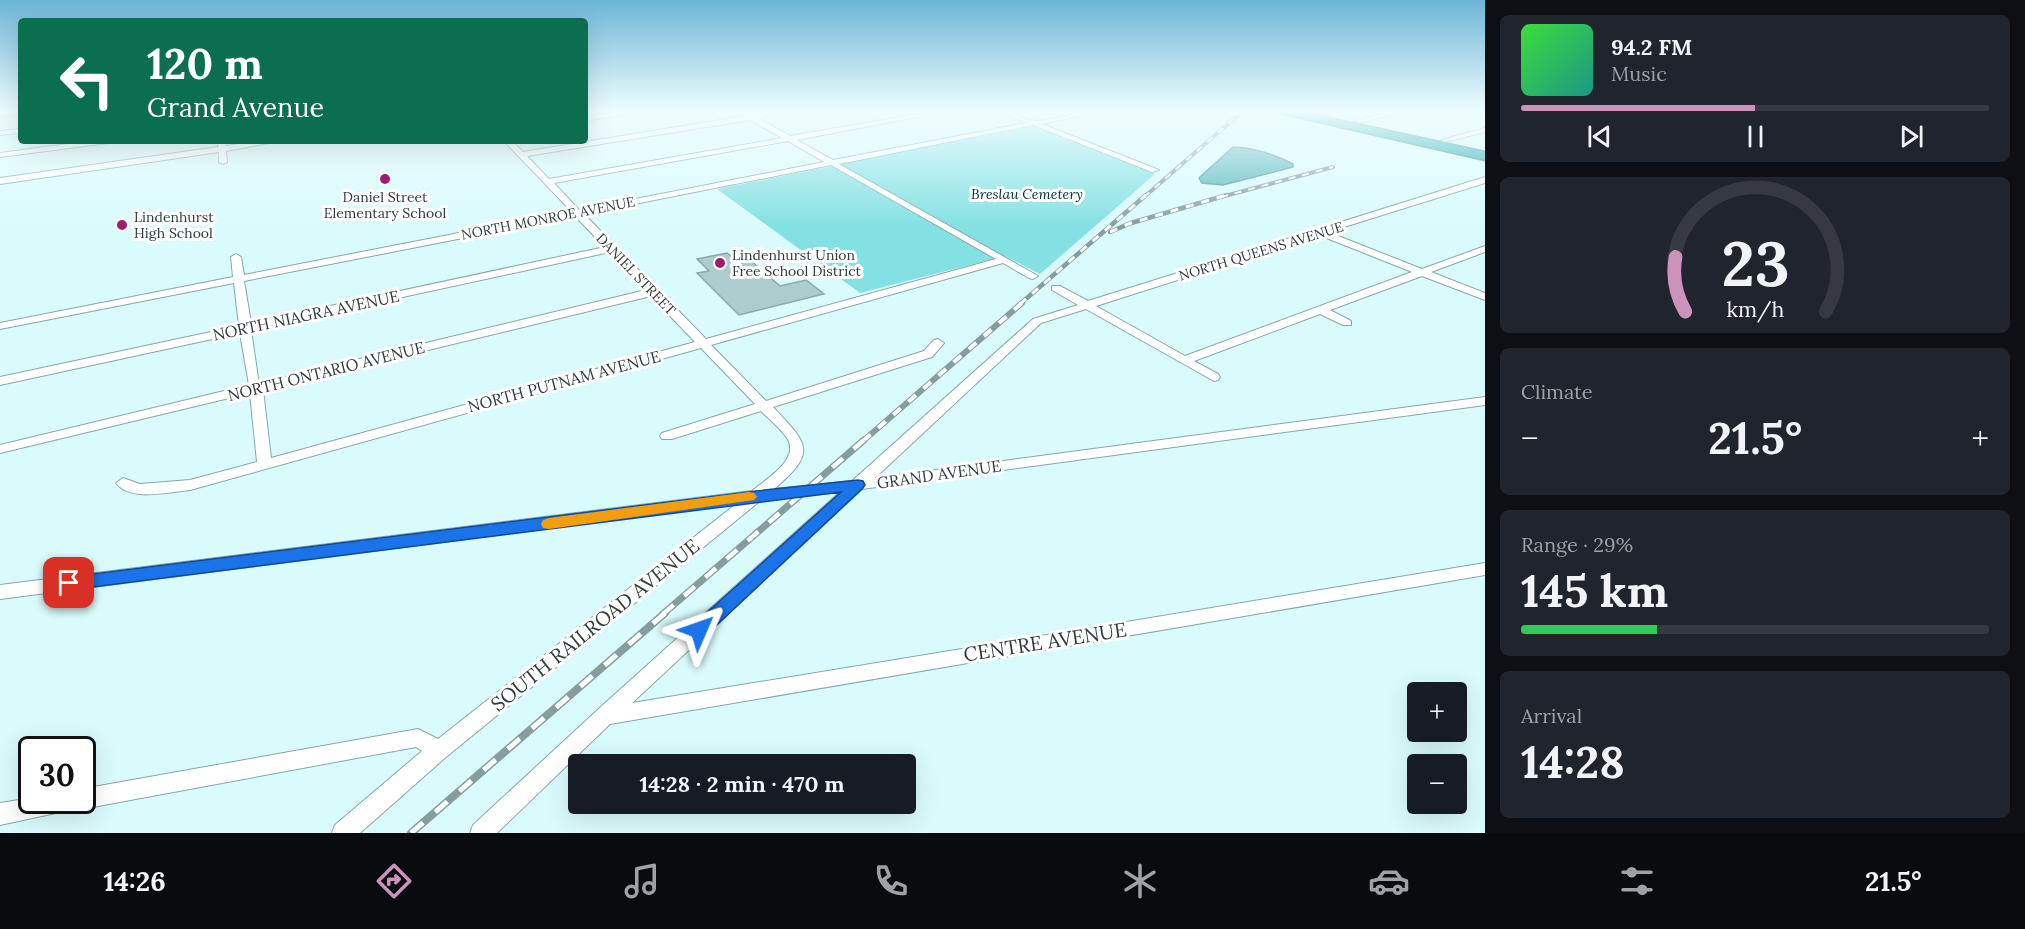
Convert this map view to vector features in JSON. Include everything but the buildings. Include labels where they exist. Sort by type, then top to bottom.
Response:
[{"type":"highway","points":[[1458,150],[1485,156]]},
{"type":"street","points":[[0,155],[40,150]]},
{"type":"street","points":[[0,181],[192,150]]},
{"type":"street","points":[[222,150],[223,162]]},
{"type":"street","name":"DANIEL STREET","points":[[516,150],[764,407]]},
{"type":"street","points":[[521,155],[552,150]]},
{"type":"street","points":[[547,182],[728,150]]},
{"type":"street","points":[[810,150],[1033,276]]},
{"type":"street","name":"NORTH MONROE AVENUE","points":[[0,326],[895,150]]},
{"type":"street","points":[[1103,150],[1155,170]]},
{"type":"street","name":"NORTH QUEENS AVENUE","points":[[858,485],[1037,321],[1485,180]]},
{"type":"street","points":[[1319,232],[1485,297]]},
{"type":"street","name":"NORTH NIAGRA AVENUE","points":[[0,381],[611,249]]},
{"type":"street","points":[[1184,360],[1485,249]]},
{"type":"street","points":[[236,257],[252,378],[256,387],[264,464]]},
{"type":"street","name":"NORTH PUTNAM AVENUE","points":[[123,483],[139,489],[190,484],[1004,260]]},
{"type":"street","points":[[1056,288],[1215,377]]},
{"type":"street","name":"NORTH ONTARIO AVENUE","points":[[0,449],[652,292]]},
{"type":"street","points":[[1320,310],[1347,323]]},
{"type":"street","points":[[667,436],[928,354],[938,343]]},
{"type":"street","name":"GRAND AVENUE","points":[[0,592],[858,485],[1485,401]]},
{"type":"street","name":"SOUTH RAILROAD AVENUE","points":[[343,833],[440,750],[756,496],[795,460],[799,451],[797,442],[764,407]]},
{"type":"street","points":[[481,833],[858,485]]},
{"type":"street","name":"CENTRE AVENUE","points":[[606,716],[1485,568]]},
{"type":"street","points":[[96,796],[418,738],[440,750]]},
{"type":"street","points":[[0,814],[18,811]]},
{"type":"green space","name":"Breslau Cemetery","points":[[913,150],[1094,150],[1155,174],[1040,274],[1005,256],[860,293],[717,189]]},
{"type":"shaded area","points":[[1230,150],[1255,150],[1293,164],[1293,167],[1223,185],[1202,183],[1199,178]]},
{"type":"railway","points":[[1144,197],[1198,150]]},
{"type":"railway","points":[[1221,197],[1333,167]]},
{"type":"railway","points":[[1020,304],[1146,195]]},
{"type":"railway","points":[[1110,232],[1131,223],[1227,195]]},
{"type":"railway","points":[[863,441],[1022,303]]},
{"type":"railway","points":[[663,614],[864,440]]},
{"type":"railway","points":[[411,833],[665,613]]},
{"type":"slow traffic","points":[[549,524],[749,497]]},
{"type":"place","name":"Daniel Street Elementary School","points":[[385,179]]},
{"type":"place","name":"Lindenhurst High School","points":[[122,225]]},
{"type":"place","name":"Lindenhurst Union Free School District","points":[[720,263]]},
{"type":"route","points":[[69,583],[858,485],[699,630]]}]
